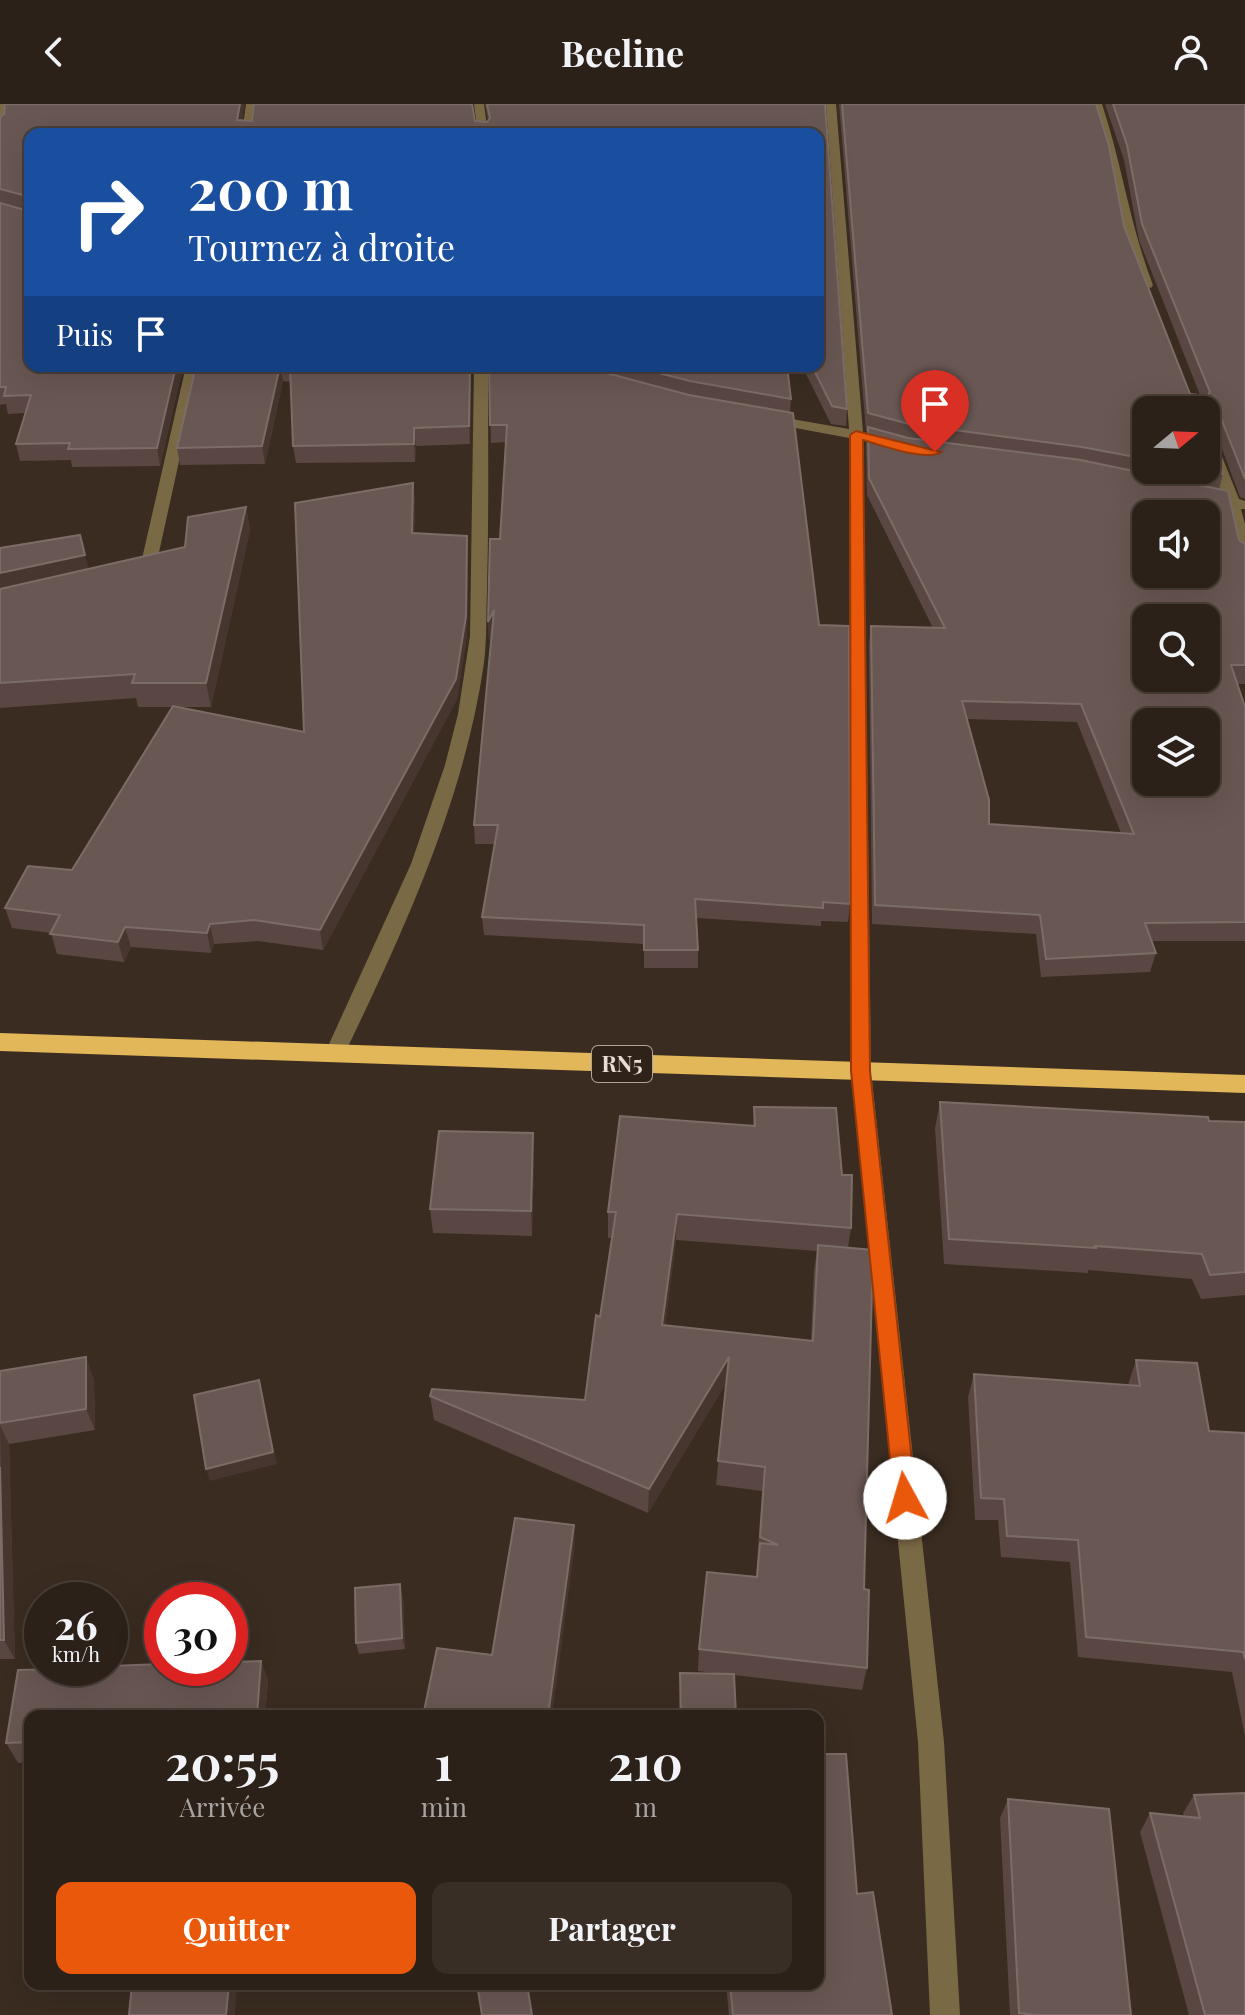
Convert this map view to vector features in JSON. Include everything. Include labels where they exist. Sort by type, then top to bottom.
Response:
[{"type":"highway","name":"RN5","points":[[0,1042],[1245,1084]]},
{"type":"street","points":[[0,129],[2,104]]},
{"type":"street","points":[[248,128],[251,104]]},
{"type":"street","points":[[479,104],[482,128]]},
{"type":"street","points":[[831,104],[856,435],[861,1071],[931,1742],[945,2015]]},
{"type":"street","points":[[1097,104],[1115,161],[1130,241],[1150,292]]},
{"type":"street","points":[[131,578],[146,575],[192,372]]},
{"type":"street","points":[[334,1055],[362,997],[425,847],[460,745],[476,661],[482,542],[481,372]]},
{"type":"street","points":[[750,416],[881,441]]},
{"type":"street","points":[[1220,464],[1239,504],[1245,557]]},
{"type":"street","points":[[1187,494],[1239,504]]},
{"type":"building","points":[[5,104],[240,104],[237,120],[252,121],[254,104],[472,104],[475,121],[487,122],[490,118],[487,104],[825,104],[847,409],[832,406],[815,372],[824,372],[824,128],[24,128],[24,195],[0,189],[0,117],[4,114]]},
{"type":"building","points":[[842,104],[1096,104],[1109,146],[1124,226],[1190,394],[1207,396],[1132,396],[1132,456],[909,424],[868,413]]},
{"type":"building","points":[[1113,104],[1245,104],[1245,479],[1220,416],[1220,396],[1207,396],[1210,392],[1142,224],[1127,145]]},
{"type":"building","points":[[0,203],[24,210],[24,372],[175,372],[157,448],[68,449],[70,443],[16,444],[31,395],[4,396],[6,387],[0,387]]},
{"type":"building","points":[[195,372],[279,372],[262,446],[177,448]]},
{"type":"building","points":[[290,372],[470,372],[469,426],[414,428],[414,444],[293,446]]},
{"type":"building","points":[[489,372],[603,372],[689,395],[793,413],[819,625],[849,626],[850,904],[823,902],[823,908],[695,899],[698,950],[644,950],[644,925],[482,917],[498,825],[474,825],[494,610],[488,622],[490,539],[500,539],[507,425],[490,425]]},
{"type":"building","points":[[655,372],[788,372],[791,399]]},
{"type":"building","points":[[868,427],[908,438],[1081,460],[1132,471],[1132,484],[1195,484],[1228,491],[1239,540],[1245,544],[1245,665],[1231,665],[1245,707],[1245,922],[1145,923],[1156,953],[1046,959],[1040,915],[875,905],[871,626],[945,628],[869,478]],"holes":[[[962,701],[1081,704],[1134,834],[989,824],[989,800]]]},
{"type":"building","points":[[413,483],[412,533],[467,536],[466,616],[456,679],[320,930],[254,920],[210,924],[207,933],[125,927],[118,942],[50,934],[60,915],[5,908],[28,866],[72,870],[173,706],[304,732],[295,503]]},
{"type":"building","points":[[246,507],[206,683],[132,683],[135,674],[0,683],[0,589],[185,547],[188,517]]},
{"type":"building","points":[[80,535],[85,555],[0,573],[0,548]]},
{"type":"building","points":[[940,1102],[1208,1117],[1209,1121],[1245,1122],[1245,1272],[1210,1275],[1202,1254],[949,1239]]},
{"type":"building","points":[[754,1107],[836,1108],[842,1175],[852,1175],[851,1228],[677,1214],[662,1325],[813,1341],[818,1245],[873,1250],[864,1589],[869,1590],[867,1668],[699,1649],[707,1572],[757,1577],[760,1543],[778,1545],[760,1537],[765,1467],[718,1461],[729,1357],[649,1489],[430,1396],[432,1389],[585,1400],[596,1315],[600,1317],[616,1212],[608,1212],[620,1116],[755,1126]]},
{"type":"building","points":[[439,1131],[533,1133],[531,1211],[430,1209]]},
{"type":"building","points":[[86,1357],[86,1409],[0,1423],[0,1371]]},
{"type":"building","points":[[1136,1360],[1197,1363],[1209,1431],[1245,1433],[1245,1659],[1243,1652],[1086,1637],[1078,1540],[1007,1536],[1004,1499],[981,1498],[974,1374],[1140,1386]]},
{"type":"building","points":[[259,1380],[273,1452],[206,1469],[194,1395]]},
{"type":"building","points":[[0,1467],[4,1640],[0,1640]]},
{"type":"building","points":[[515,1518],[574,1525],[549,1710],[424,1710],[437,1648],[492,1655]]},
{"type":"building","points":[[400,1584],[402,1638],[356,1643],[355,1588]]},
{"type":"building","points":[[248,1661],[261,1661],[257,1710],[24,1710],[24,1742],[6,1743],[18,1670],[24,1670],[24,1686],[128,1686],[128,1665],[144,1665],[144,1686],[248,1686]]},
{"type":"building","points":[[680,1673],[734,1674],[736,1710],[681,1710]]},
{"type":"building","points":[[824,1754],[846,1754],[857,1894],[873,1892],[892,2015],[733,2015],[731,1990],[824,1990]]},
{"type":"building","points":[[1245,1793],[1245,2015],[1205,2015],[1150,1813],[1200,1818],[1194,1795]]},
{"type":"building","points":[[1008,1799],[1109,1809],[1131,2015],[1019,2013]]},
{"type":"building","points":[[131,1990],[228,1990],[226,2015],[129,2015]]},
{"type":"building","points":[[478,1990],[528,1990],[532,2015],[482,2015]]},
{"type":"route","points":[[905,1498],[861,1071],[856,435],[935,452]]}]
